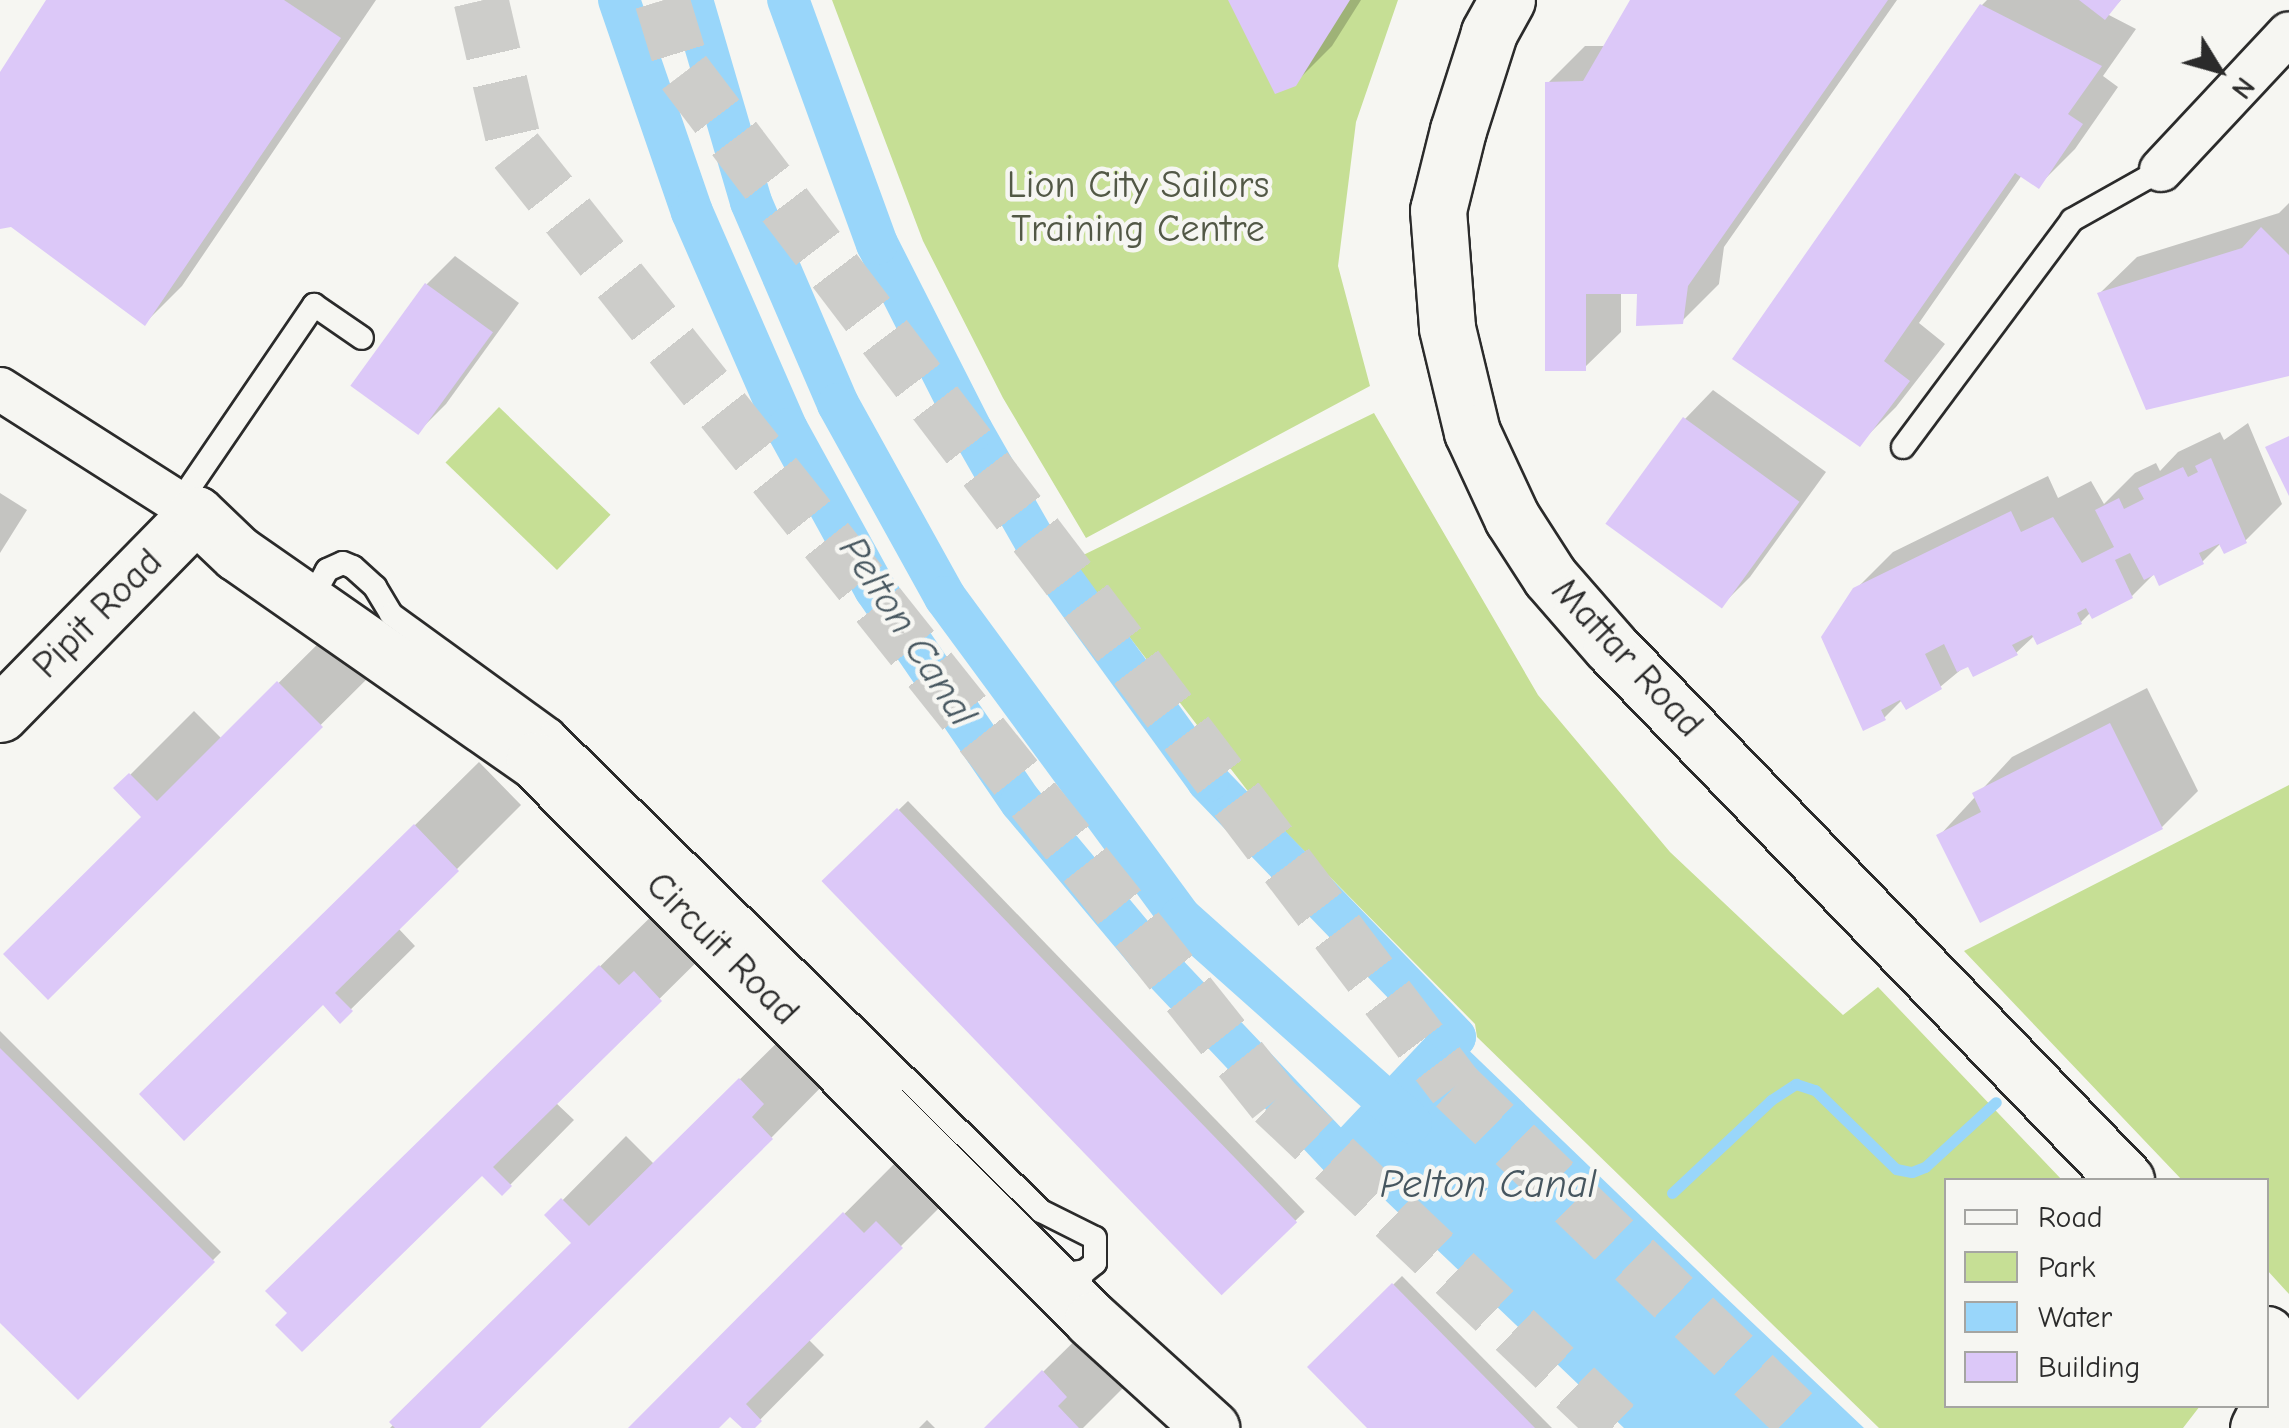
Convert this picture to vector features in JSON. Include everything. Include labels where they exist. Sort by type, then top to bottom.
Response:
[{"type":"street","name":"Mattar Road","points":[[1507,0],[1490,33],[1458,130],[1438,210],[1446,328],[1472,432],[1512,518],[1550,577],[1611,647],[2124,1178]]},
{"type":"street","points":[[2161,170],[2289,34]]},
{"type":"street","points":[[0,388],[188,509]]},
{"type":"street","name":"Circuit Road","points":[[188,509],[237,553],[316,604],[534,760],[1049,1276],[1210,1428]]},
{"type":"street","name":"Pipit Road","points":[[0,714],[188,509]]},
{"type":"street","points":[[2269,1342],[2278,1368],[2276,1390],[2269,1405]]},
{"type":"lane","points":[[1903,447],[2072,220],[2161,170]]},
{"type":"lane","points":[[188,509],[314,305],[362,338]]},
{"type":"green space","name":"Lion City Sailors Training Centre","points":[[832,0],[1398,0],[1356,122],[1338,266],[1370,386],[1086,538],[1003,398],[923,241]]},
{"type":"green space","points":[[499,407],[610,515],[557,570],[446,462]]},
{"type":"green space","points":[[1374,413],[1538,695],[1670,852],[1843,1015],[1878,987],[2060,1178],[1944,1178],[1944,1408],[2198,1408],[2183,1428],[1879,1428],[1477,1037],[1475,1024],[1257,803],[1071,561]]},
{"type":"green space","points":[[2289,785],[2289,1294],[2269,1272],[2269,1178],[2180,1178],[1964,951]]},
{"type":"water","name":"Pelton Canal","points":[[1455,1037],[1864,1428],[1624,1428],[1341,1158]]},
{"type":"building","points":[[46,0],[284,0],[341,38],[145,326],[11,227],[0,229],[0,72]]},
{"type":"building","points":[[1228,0],[1350,0],[1296,86],[1275,94]]},
{"type":"building","points":[[1630,0],[1888,0],[1688,286],[1683,324],[1636,326],[1637,294],[1586,294],[1586,371],[1545,371],[1545,82],[1583,81]]},
{"type":"building","points":[[2079,0],[2121,0],[2105,20]]},
{"type":"building","points":[[1980,4],[2102,66],[2068,114],[2083,124],[2039,189],[2015,173],[1884,361],[1910,381],[1860,447],[1732,359]]},
{"type":"building","points":[[2261,227],[2289,255],[2289,376],[2146,410],[2097,293],[2242,248]]},
{"type":"building","points":[[425,283],[493,332],[418,435],[350,386]]},
{"type":"building","points":[[1683,417],[1799,502],[1722,608],[1605,524]]},
{"type":"building","points":[[2289,436],[2289,496],[2265,447]]},
{"type":"building","points":[[2211,458],[2247,543],[2224,554],[2219,544],[2199,553],[2204,564],[2159,586],[2154,575],[2144,580],[2130,553],[2115,560],[2133,598],[2092,619],[2086,608],[2077,613],[2082,624],[2037,645],[2032,635],[2012,645],[2018,655],[1973,677],[1968,667],[1957,672],[1944,644],[1925,654],[1942,689],[1906,710],[1900,700],[1881,710],[1886,720],[1863,731],[1821,637],[1853,588],[2011,511],[2021,532],[2053,517],[2082,563],[2114,547],[2095,510],[2119,498],[2124,509],[2144,499],[2138,488],[2183,467],[2188,477],[2198,472],[2195,466]]},
{"type":"building","points":[[277,681],[323,727],[48,1000],[3,954],[141,817],[113,788],[129,773],[157,801]]},
{"type":"building","points":[[2110,723],[2163,829],[1980,923],[1936,835],[1981,812],[1972,793]]},
{"type":"building","points":[[897,808],[1297,1222],[1222,1295],[821,881]]},
{"type":"building","points":[[414,824],[459,871],[335,993],[353,1011],[340,1024],[323,1005],[184,1141],[139,1094]]},
{"type":"building","points":[[599,965],[619,985],[634,971],[662,1001],[493,1167],[512,1186],[502,1196],[482,1176],[302,1352],[275,1325],[287,1313],[265,1291]]},
{"type":"building","points":[[0,1048],[215,1262],[78,1400],[0,1323]]},
{"type":"building","points":[[739,1078],[764,1104],[752,1117],[773,1139],[480,1428],[395,1428],[389,1422],[571,1243],[544,1215],[561,1198],[589,1226]]},
{"type":"building","points":[[843,1212],[864,1233],[876,1221],[903,1248],[746,1404],[762,1421],[755,1428],[742,1428],[730,1417],[719,1428],[628,1428]]},
{"type":"building","points":[[1392,1283],[1535,1428],[1367,1428],[1307,1367]]},
{"type":"building","points":[[1042,1370],[1067,1397],[1058,1406],[1079,1428],[984,1428]]},
{"type":"waterway","name":"Pelton Canal","points":[[619,0],[692,212],[787,429],[875,589],[1021,802],[1148,954],[1341,1158],[1455,1037],[1208,781],[1036,543],[972,431],[877,244],[788,0]]},
{"type":"waterway","name":"Pelton Canal","points":[[692,0],[751,202],[838,404],[945,597],[1181,918],[1411,1123]]},
{"type":"waterway","points":[[1672,1193],[1771,1100],[1796,1084],[1815,1090],[1896,1169],[1912,1172],[1925,1167],[1996,1102]]},
{"type":"tunnel","points":[[481,0],[516,150],[1274,1101],[1618,1428]]},
{"type":"tunnel","points":[[662,0],[684,72],[1455,1086],[1809,1428]]}]
